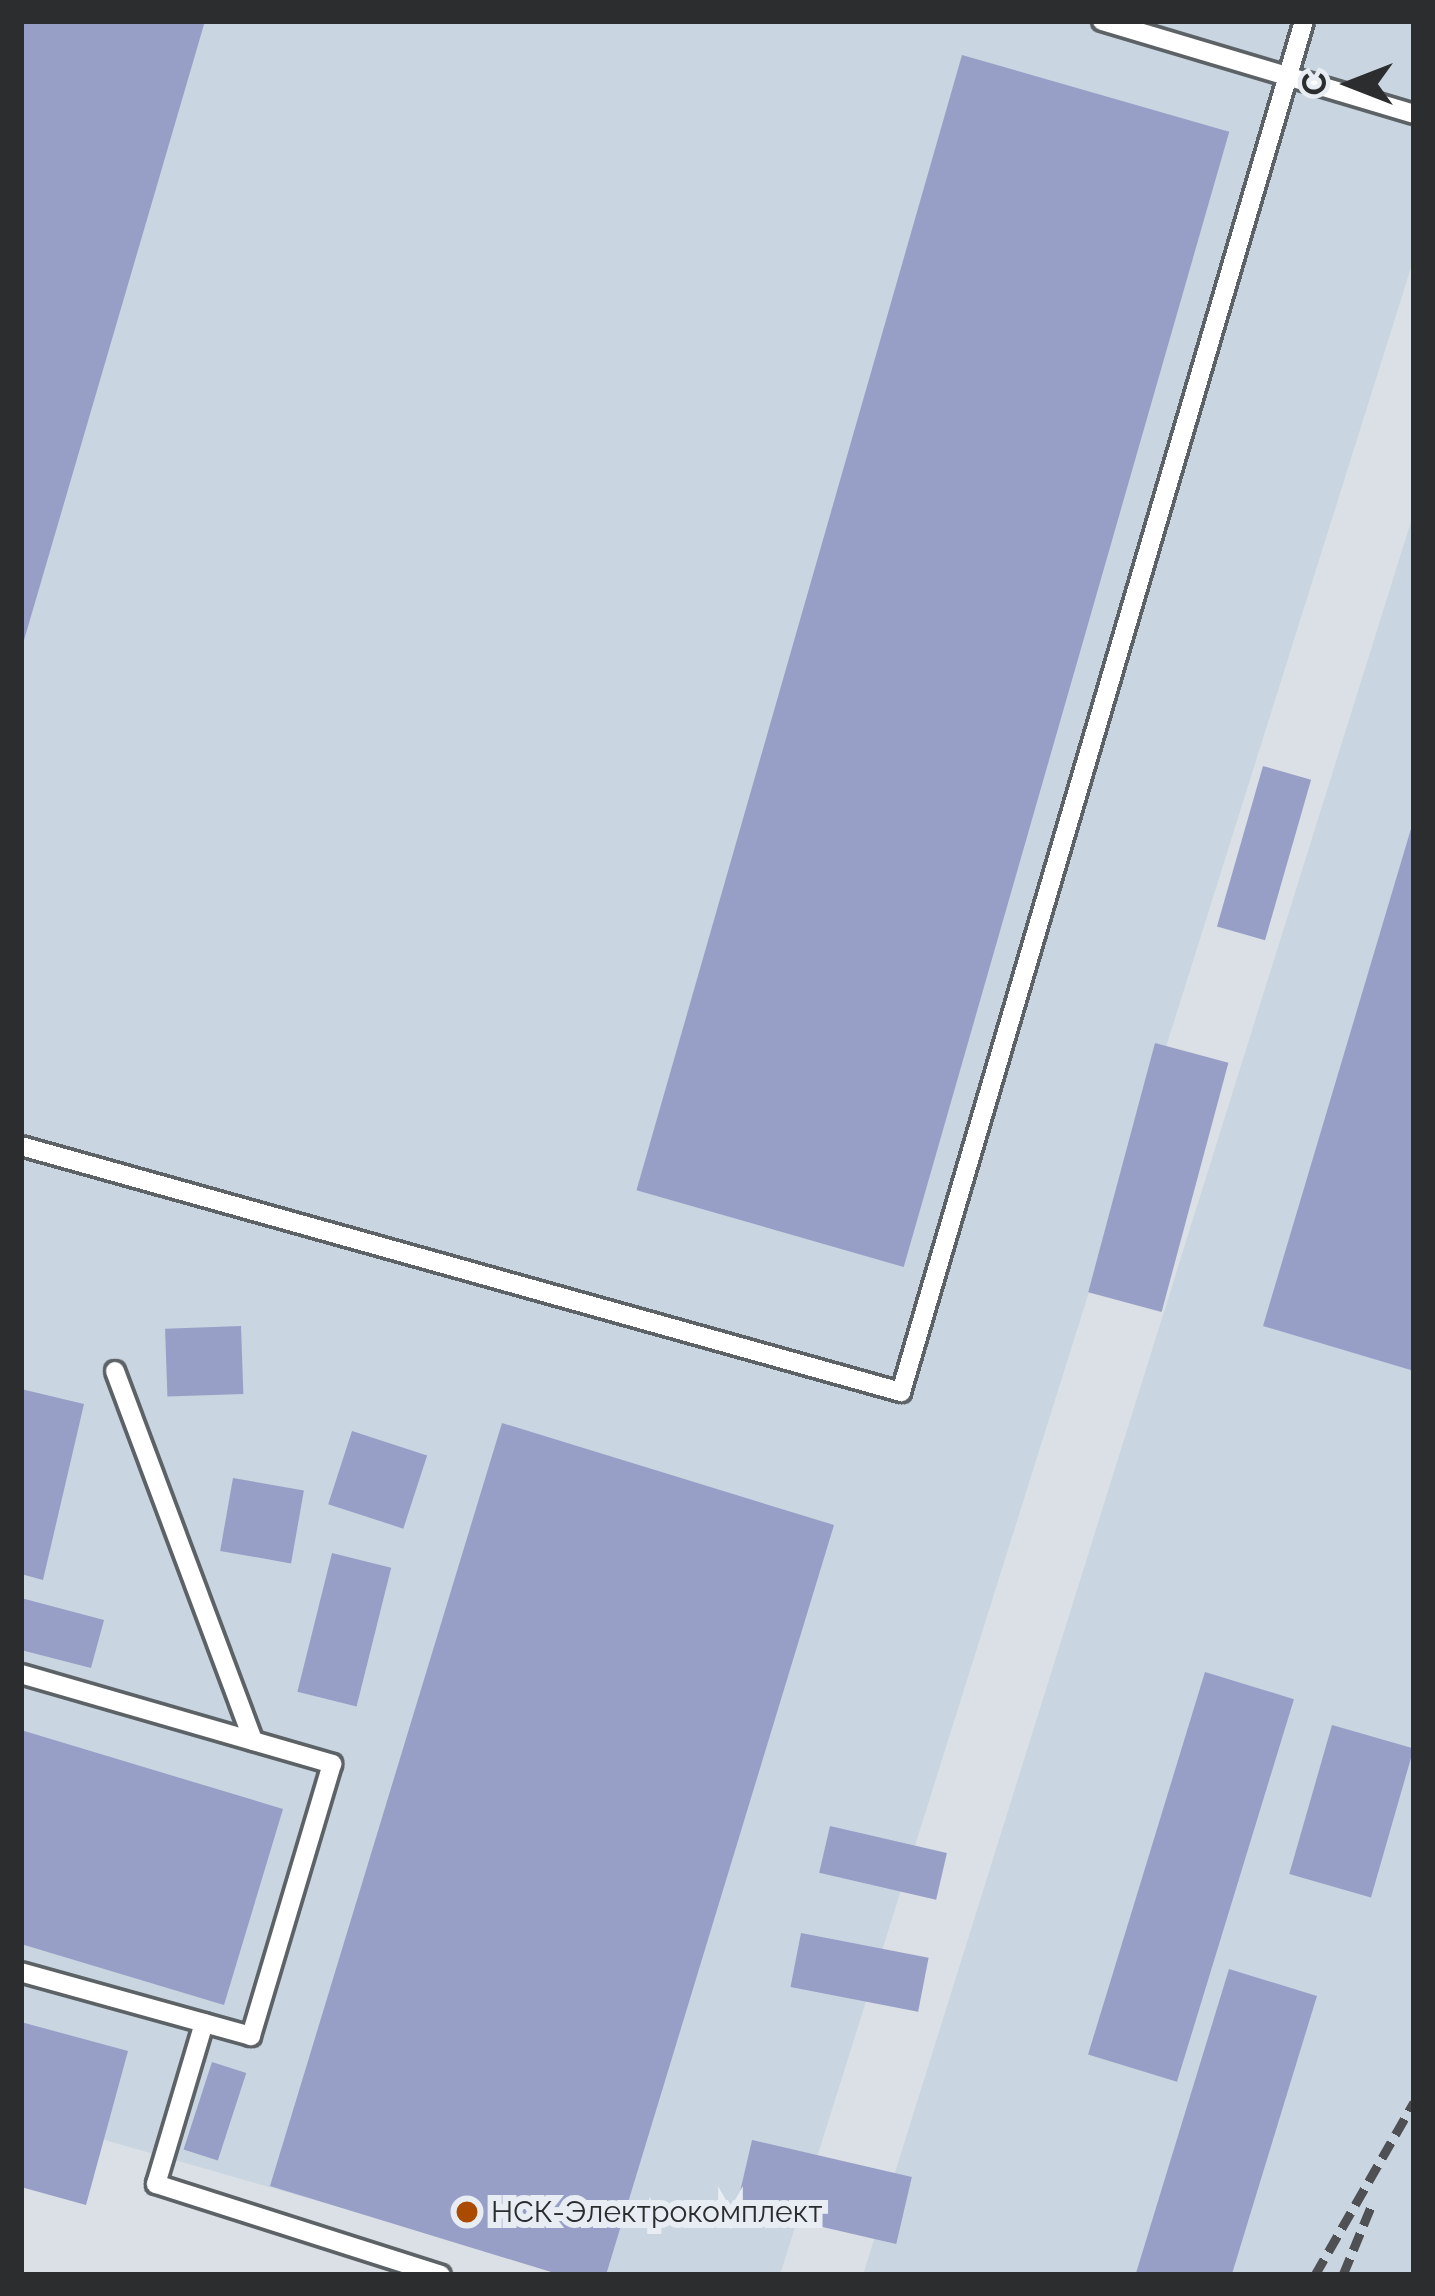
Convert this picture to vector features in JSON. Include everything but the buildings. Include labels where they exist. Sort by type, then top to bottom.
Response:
[{"type":"lane","points":[[1102,21],[1414,114]]},
{"type":"lane","points":[[21,1146],[902,1391],[1304,21]]},
{"type":"lane","points":[[115,1371],[253,1741]]},
{"type":"lane","points":[[21,1674],[332,1764],[251,2036],[21,1972]]},
{"type":"lane","points":[[204,2023],[156,2184],[441,2275]]},
{"type":"shaded area","points":[[21,21],[1414,21],[1414,258],[780,2275],[577,2275],[21,2116]]},
{"type":"shaded area","points":[[1414,512],[1414,2275],[863,2275]]},
{"type":"railway","points":[[1315,2275],[1414,2102]]},
{"type":"railway","points":[[1343,2275],[1373,2202]]},
{"type":"place","name":"НСК-Электрокомплект","points":[[467,2212]]}]
